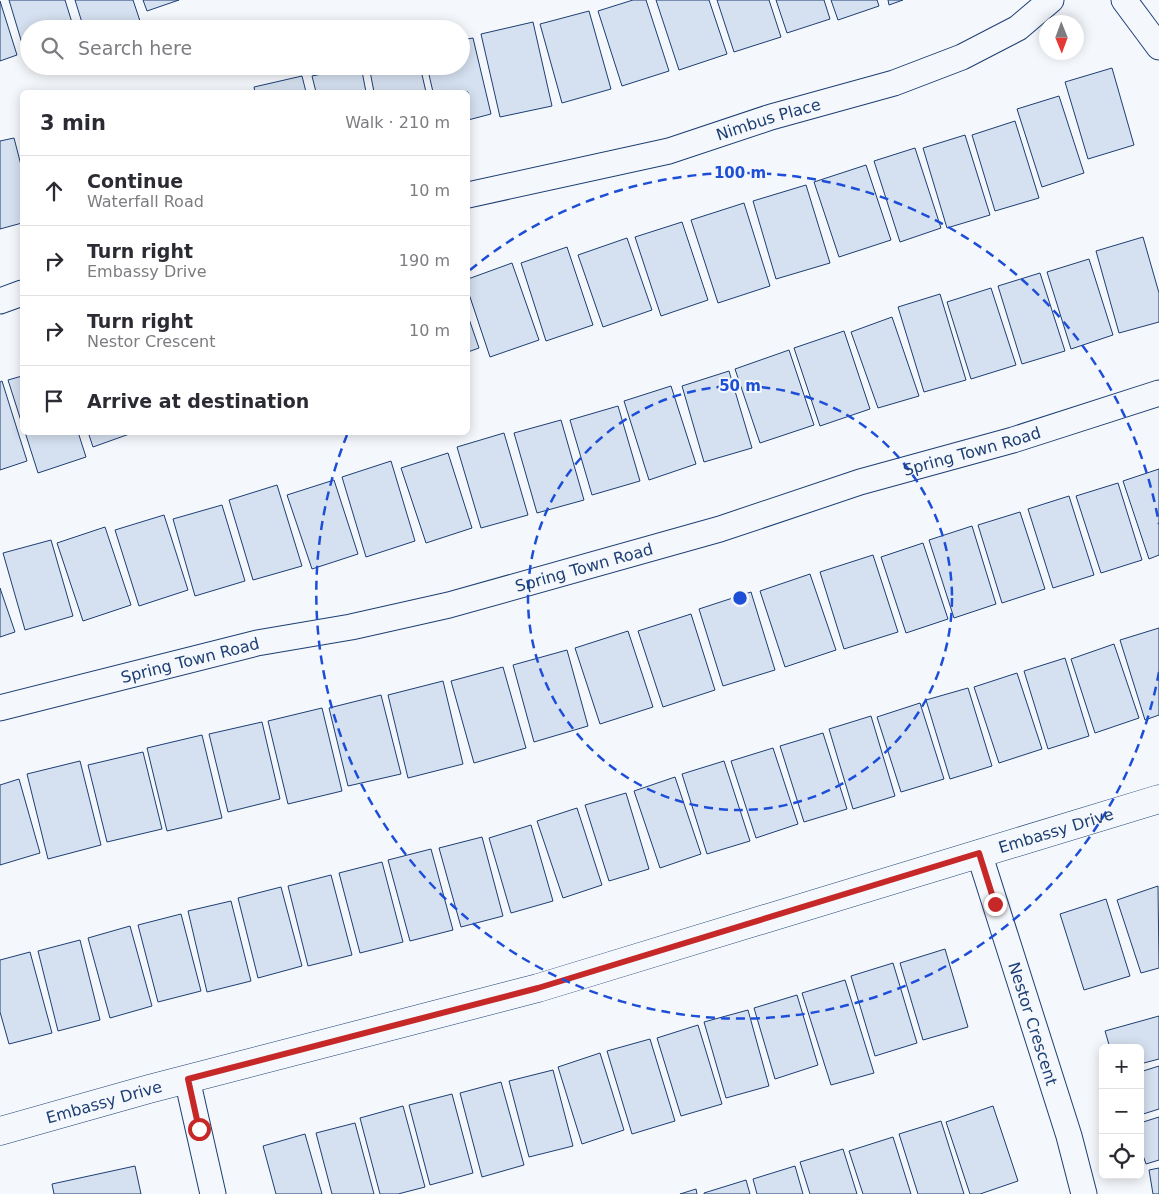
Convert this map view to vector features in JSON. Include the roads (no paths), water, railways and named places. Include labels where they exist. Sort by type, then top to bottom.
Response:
[{"type":"street","name":"Nimbus Place","points":[[470,195],[669,151],[771,117],[894,83],[962,57],[1018,28],[1051,0]]},
{"type":"street","points":[[1124,0],[1159,46]]},
{"type":"street","points":[[0,301],[20,295]]},
{"type":"street","name":"Spring Town Road","points":[[0,708],[257,644],[351,627],[448,605],[720,529],[860,482],[1014,440],[1159,393]]},
{"type":"street","name":"Embassy Drive","points":[[0,1131],[188,1079],[538,988],[1159,798]]},
{"type":"street","name":"Nestor Crescent","points":[[979,853],[1069,1136],[1084,1194]]},
{"type":"street","points":[[188,1079],[213,1194]]}]
